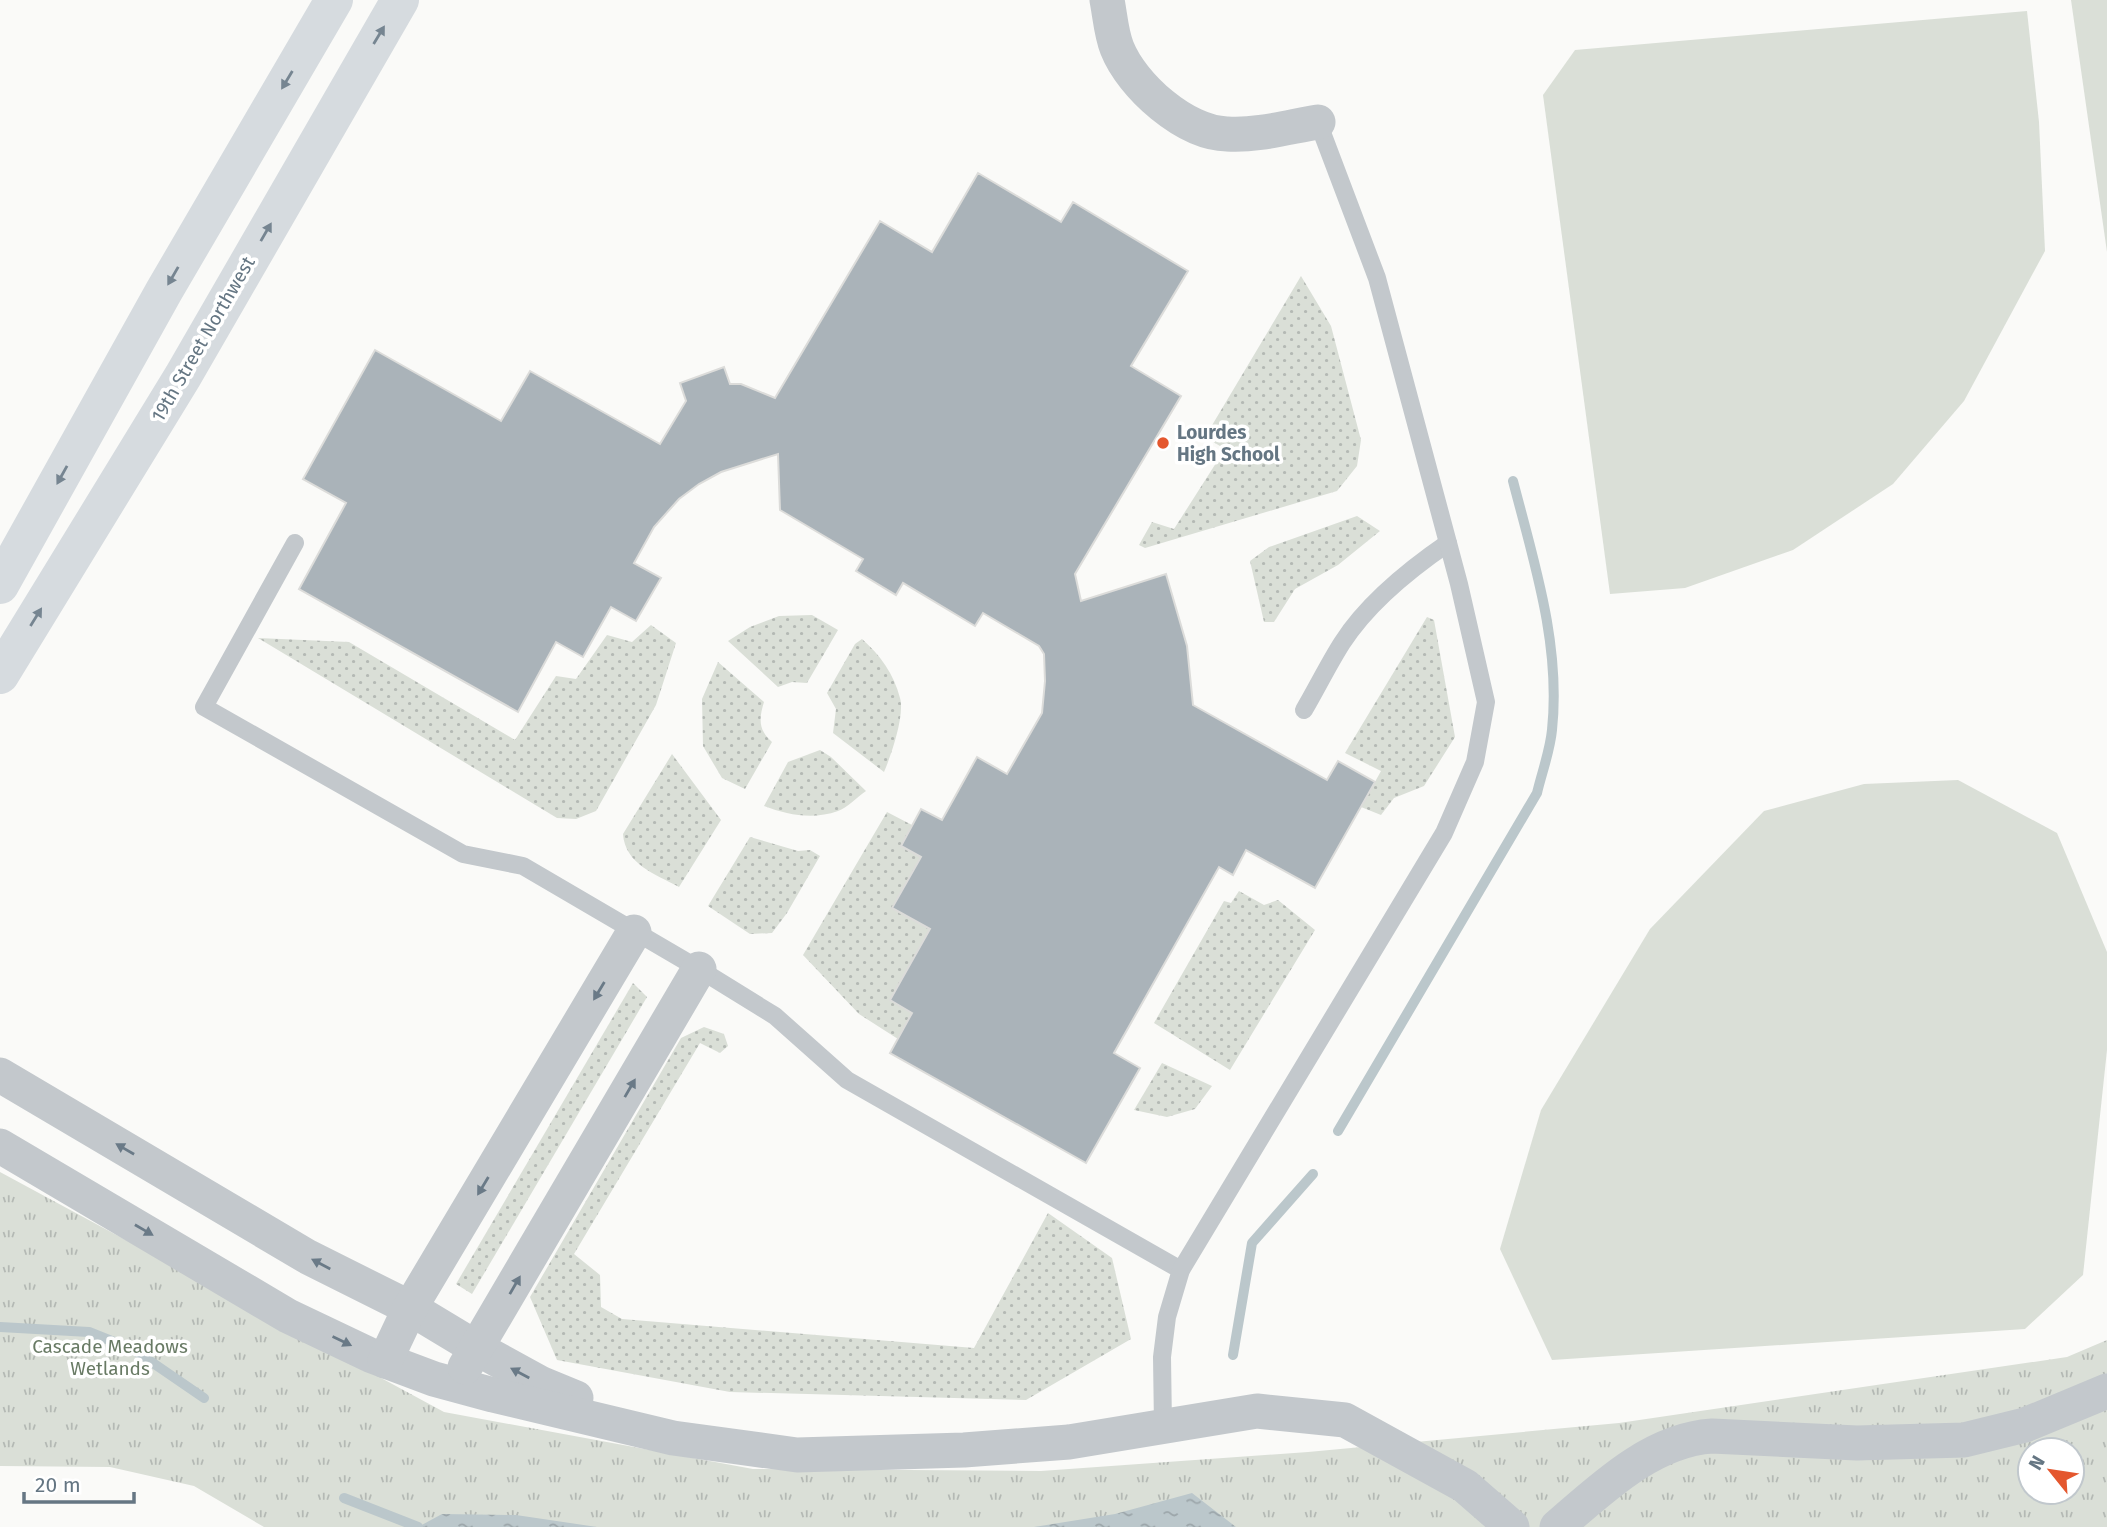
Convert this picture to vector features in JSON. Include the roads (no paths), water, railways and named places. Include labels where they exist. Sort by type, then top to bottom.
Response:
[{"type":"main road","points":[[304,0],[309,44]]},
{"type":"main road","points":[[0,585],[164,291],[334,0]]},
{"type":"main road","name":"19th Street Northwest","points":[[0,675],[183,376],[400,0]]},
{"type":"street","points":[[1107,0],[1117,47],[1134,78],[1158,103],[1191,124],[1225,135],[1265,132],[1318,122]]},
{"type":"street","points":[[385,1361],[410,1308],[634,932]]},
{"type":"street","points":[[454,1385],[478,1349],[699,969]]},
{"type":"street","points":[[0,1076],[308,1257],[410,1308],[542,1384],[673,1438]]},
{"type":"street","points":[[0,1146],[288,1316],[385,1361],[454,1385],[673,1438],[797,1454],[964,1450],[1069,1442],[1257,1411],[1345,1420],[1465,1486],[1512,1527]]},
{"type":"street","points":[[1557,1527],[1631,1467],[1690,1437],[1857,1443],[1964,1440],[2025,1425],[2107,1391]]},
{"type":"lane","points":[[1163,1426],[1162,1357],[1167,1317],[1181,1270],[1444,833],[1475,762],[1486,702],[1448,543],[1377,278],[1318,122]]},
{"type":"lane","points":[[295,543],[204,707],[463,854],[523,866],[775,1016],[846,1080],[1181,1270]]},
{"type":"lane","points":[[1304,710],[1343,641],[1367,613],[1412,567],[1448,543]]},
{"type":"water","points":[[1192,1493],[1236,1527],[1034,1527],[1115,1514]]},
{"type":"water","points":[[442,1514],[516,1515],[597,1527],[418,1527]]},
{"type":"waterway","points":[[1338,1131],[1537,793],[1546,762],[1552,730],[1553,667],[1544,604],[1513,481]]},
{"type":"waterway","points":[[1233,1355],[1252,1243],[1313,1174]]},
{"type":"waterway","points":[[0,1327],[89,1332],[134,1350],[204,1398]]},
{"type":"waterway","points":[[344,1498],[418,1527]]},
{"type":"place","name":"Lourdes High School","points":[[1163,443]]},
{"type":"park label","name":"Cascade Meadows Wetlands","points":[[110,1357]]}]
